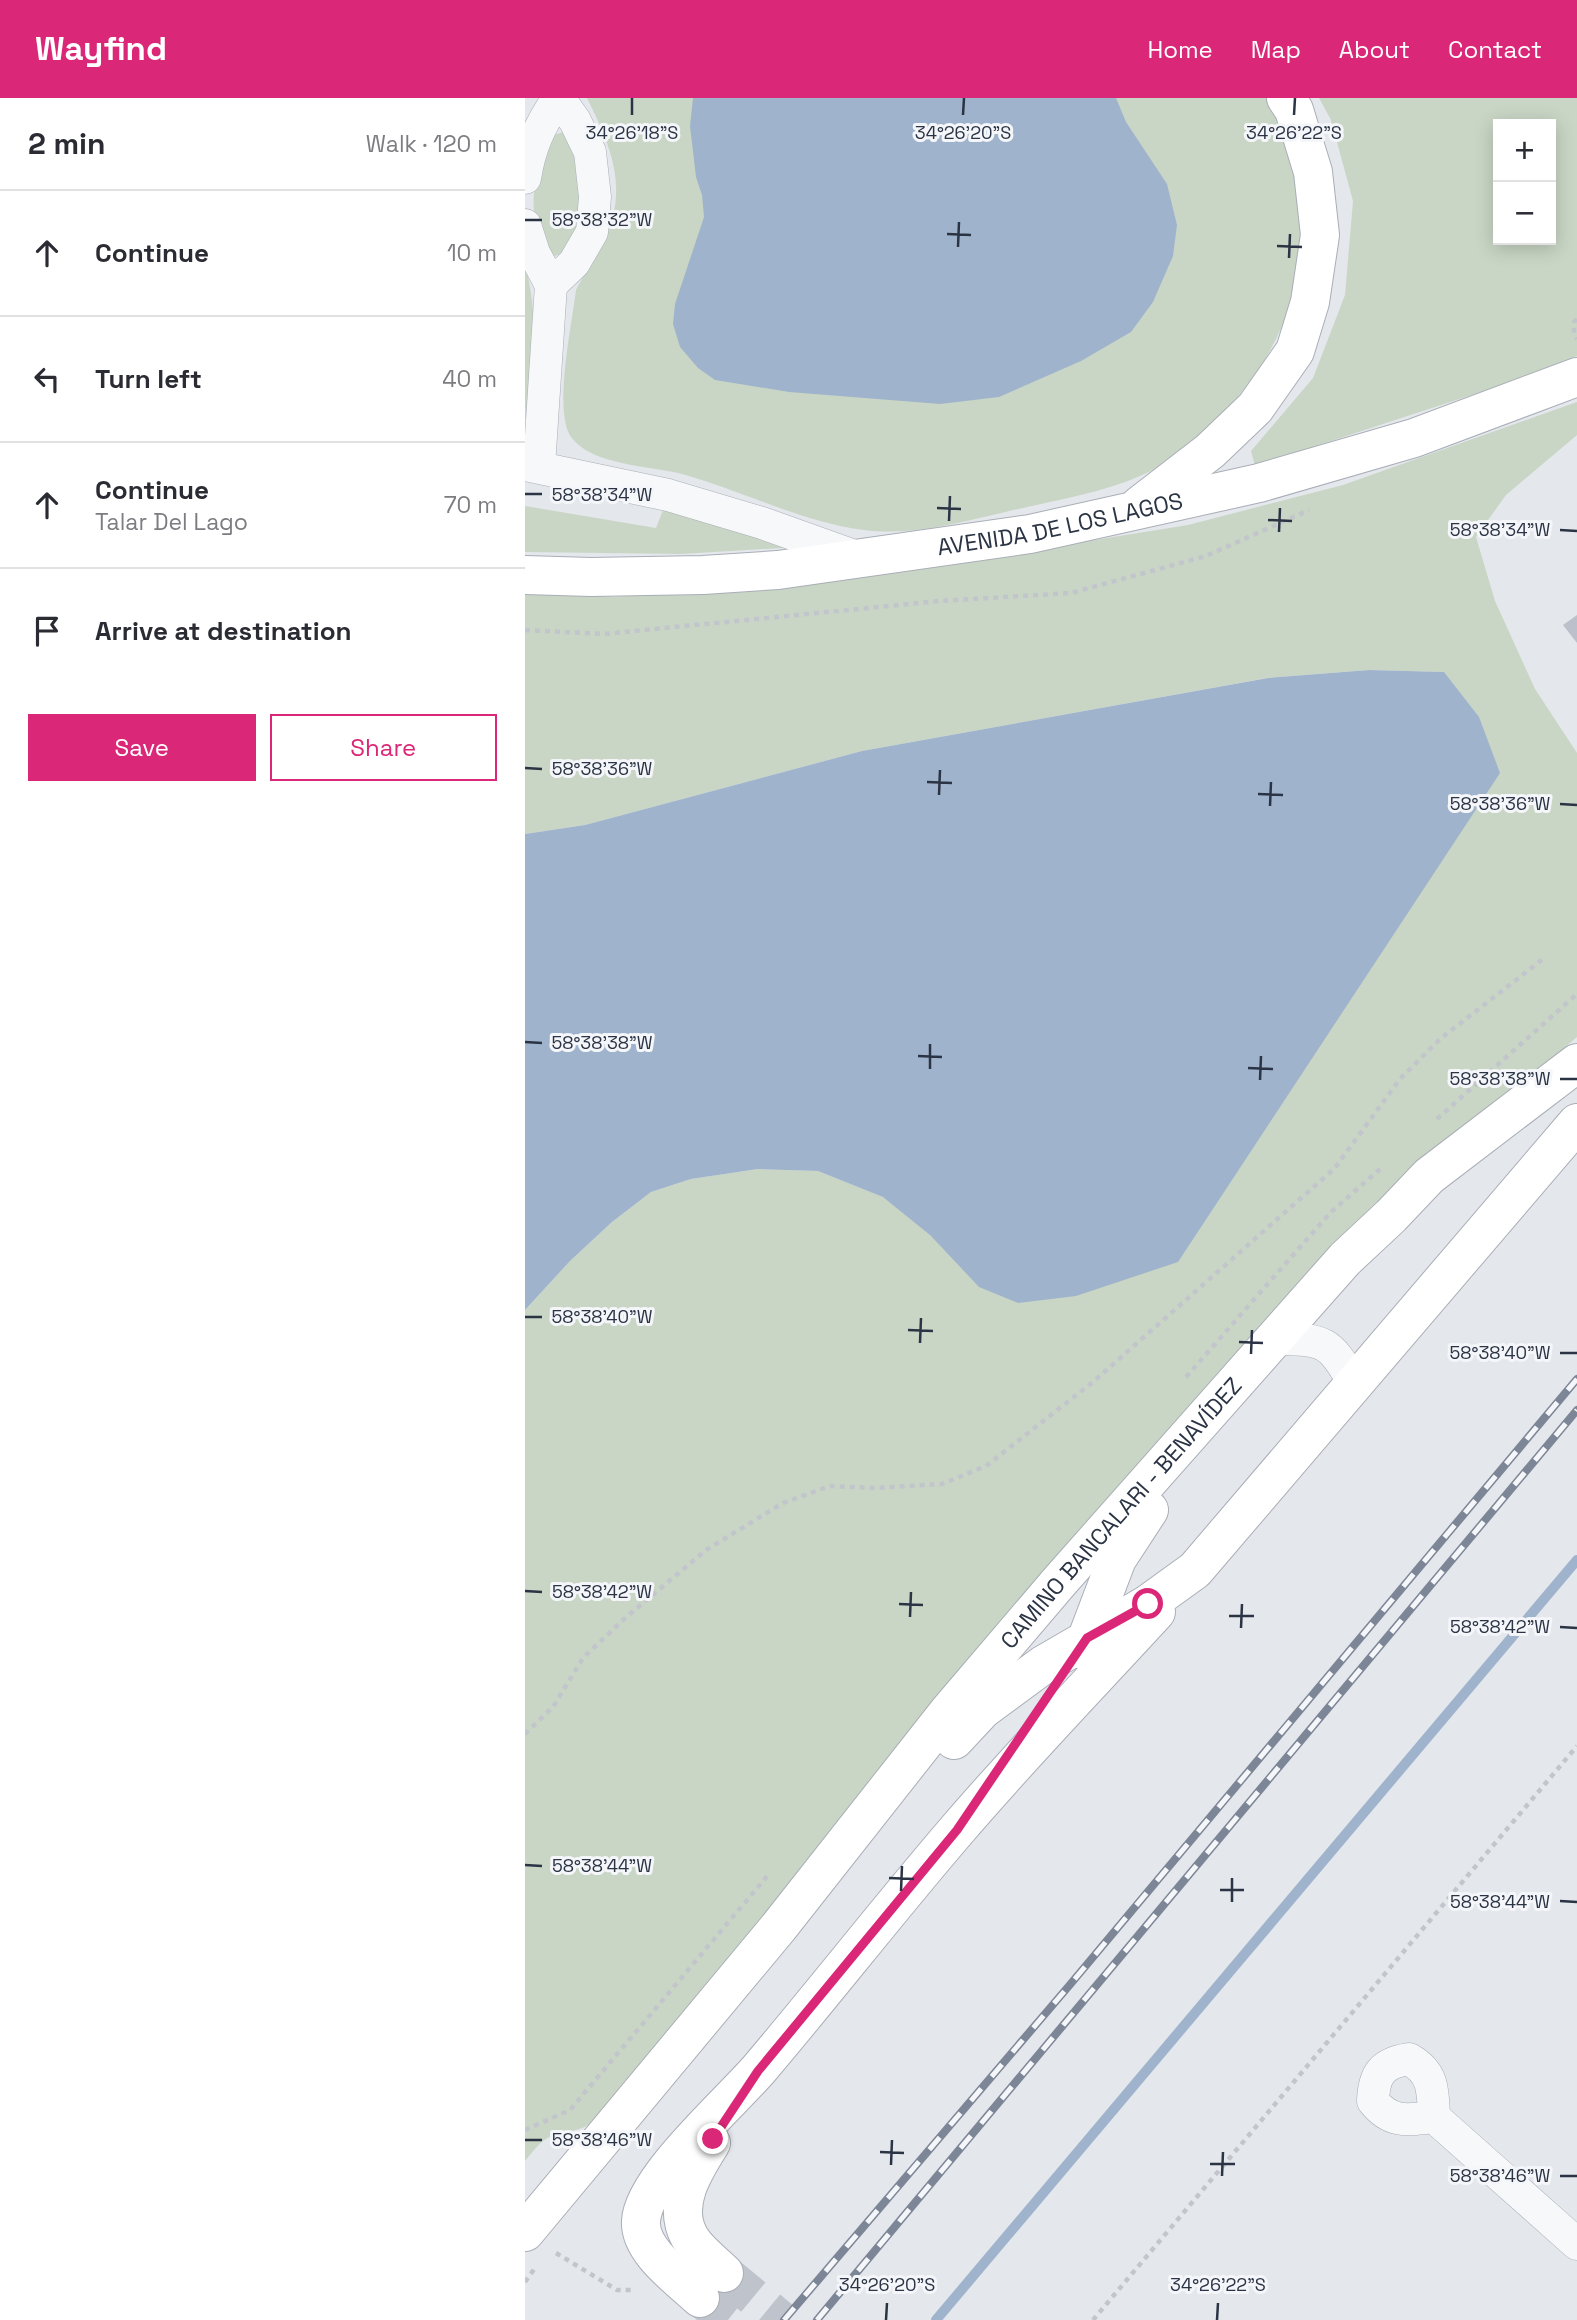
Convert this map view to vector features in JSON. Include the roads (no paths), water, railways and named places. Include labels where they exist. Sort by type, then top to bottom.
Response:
[{"type":"main road","points":[[1130,513],[1210,451],[1255,408],[1295,351],[1310,302],[1320,235],[1313,172],[1294,110],[1286,98]]},
{"type":"main road","name":"AVENIDA DE LOS LAGOS","points":[[525,575],[703,575],[778,570],[1030,534],[1259,483],[1413,438],[1577,377]]},
{"type":"main road","name":"CAMINO BANCALARI - BENAVÍDEZ","points":[[538,2247],[843,1846],[949,1712],[1059,1581],[1345,1259],[1429,1176],[1577,1063]]},
{"type":"main road","name":"CAMINO BANCALARI - BENAVÍDEZ","points":[[843,1846],[982,1710],[1043,1665],[1148,1604],[1195,1570],[1577,1123]]},
{"type":"main road","points":[[957,1830],[1087,1638],[1107,1581],[1124,1546],[1275,1339]]},
{"type":"main road","points":[[712,2285],[685,2225],[683,2207],[689,2177],[758,2071],[957,1830],[1195,1570]]},
{"type":"street","points":[[525,178],[530,150],[544,119],[558,98],[575,121],[590,152],[595,197],[592,232],[574,263],[551,285]]},
{"type":"street","points":[[525,225],[534,253],[551,285],[532,466],[668,495],[762,523],[863,559]]},
{"type":"street","points":[[1275,1339],[1318,1340],[1339,1357],[1354,1383]]},
{"type":"street","points":[[1434,2117],[1577,2244]]},
{"type":"water","points":[[693,98],[1116,98],[1126,122],[1167,184],[1177,225],[1173,256],[1153,302],[1131,332],[1081,361],[999,397],[940,404],[789,392],[715,380],[698,368],[680,347],[673,324],[675,304],[704,217],[690,126]]},
{"type":"water","points":[[1369,670],[1444,672],[1479,717],[1500,773],[1178,1262],[1076,1296],[1018,1303],[979,1287],[931,1236],[883,1197],[818,1171],[758,1169],[691,1179],[651,1192],[612,1222],[570,1261],[525,1310],[525,834],[585,825],[862,751],[1268,678]]},
{"type":"waterway","points":[[936,2320],[1577,1560]]},
{"type":"tunnel","points":[[724,2273],[781,2320]]},
{"type":"tunnel","points":[[700,2298],[728,2320]]},
{"type":"railway","points":[[784,2320],[1068,1987],[1577,1379]]},
{"type":"railway","points":[[817,2320],[1577,1410]]}]
